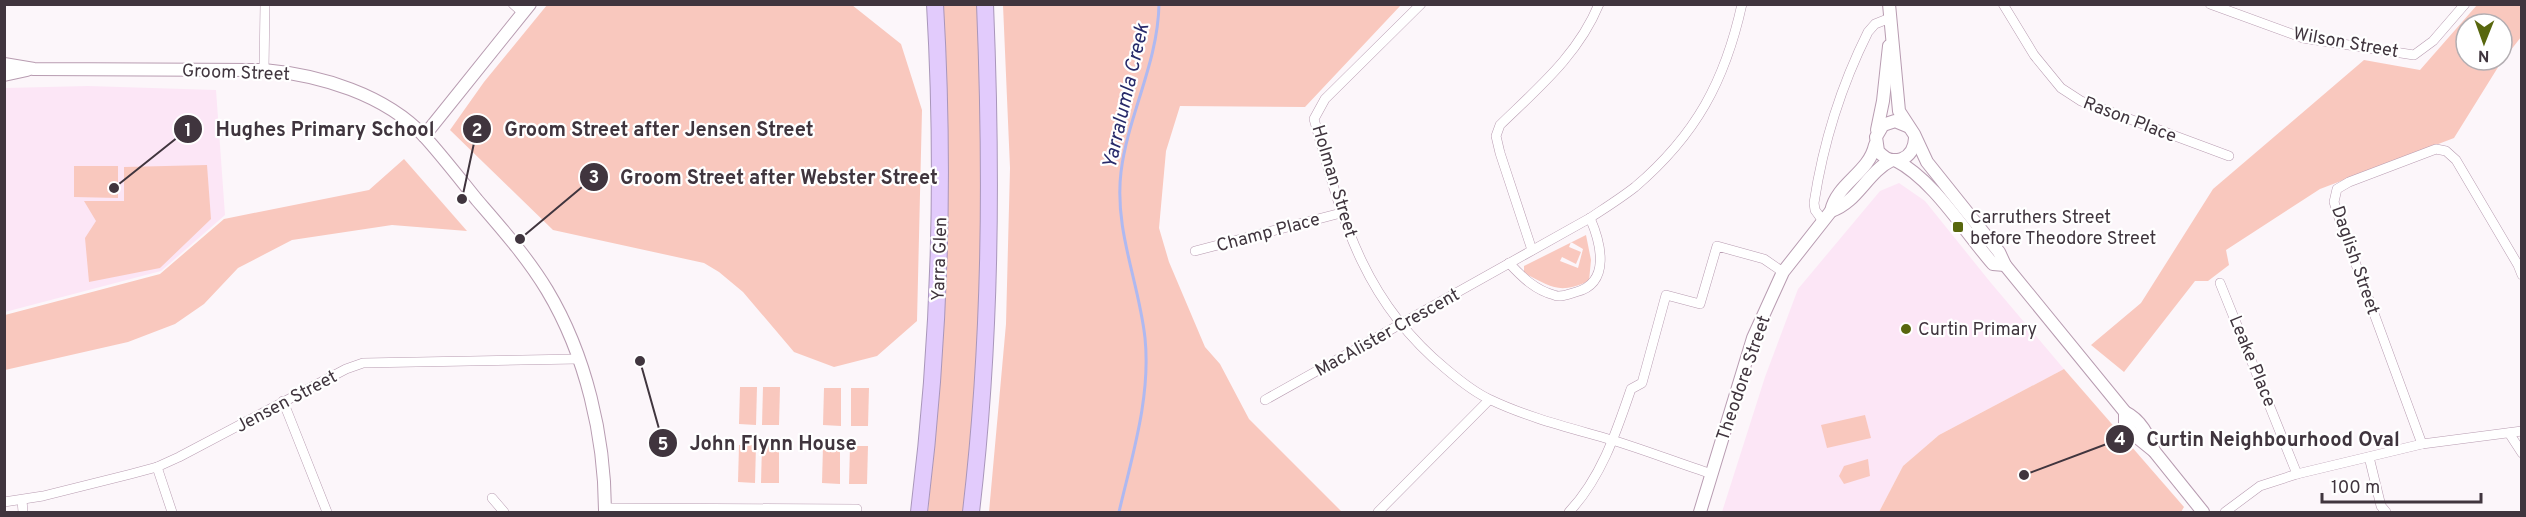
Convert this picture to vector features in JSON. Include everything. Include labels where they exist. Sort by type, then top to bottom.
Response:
[{"type":"highway","name":"Yarra Glen","points":[[919,513],[938,316],[941,164],[935,4]]},
{"type":"highway","points":[[971,513],[983,389],[990,263],[991,176],[986,4]]},
{"type":"highway","points":[[912,513],[938,316]]},
{"type":"main road","name":"Theodore Street","points":[[1889,4],[1897,71],[1897,105],[1908,126]]},
{"type":"main road","points":[[424,136],[527,9]]},
{"type":"main road","name":"Theodore Street","points":[[1700,513],[1753,338],[1783,272],[1827,216],[1840,191],[1869,162],[1883,106],[1890,24]]},
{"type":"main road","name":"Groom Street","points":[[4,64],[34,69],[264,70],[298,74],[372,99],[403,118],[424,136],[475,197],[525,257],[548,292],[578,359],[594,411],[604,510]]},
{"type":"main road","name":"Groom Street","points":[[4,75],[34,69]]},
{"type":"main road","points":[[2005,265],[1993,264],[1912,171],[1881,155],[1876,140],[1881,127],[1889,122],[1898,122],[1908,126],[1927,162],[1999,252],[2005,265],[2125,412],[2125,423],[2133,434],[2154,452],[2204,513]]},
{"type":"main road","points":[[1894,160],[1910,155],[1915,138]]},
{"type":"main road","name":"Theodore Street","points":[[1827,216],[1847,204],[1873,174],[1894,160]]},
{"type":"street","points":[[264,70],[265,4]]},
{"type":"street","points":[[513,4],[527,9]]},
{"type":"street","name":"Holman Street","points":[[1421,4],[1325,99],[1314,119],[1341,213],[1366,273],[1380,298],[1426,352],[1489,400],[1551,423],[1712,474]]},
{"type":"street","points":[[1532,250],[1496,136],[1500,125],[1555,72],[1575,49],[1591,23],[1599,4]]},
{"type":"street","name":"MacAlister Crescent","points":[[1265,400],[1590,218],[1634,188],[1663,161],[1690,128],[1720,78],[1733,45],[1742,4]]},
{"type":"street","name":"Rason Place","points":[[2003,4],[2034,55],[2061,88],[2074,97],[2108,112],[2229,156]]},
{"type":"street","name":"Wilson Street","points":[[2210,4],[2303,38],[2414,55],[2433,41],[2465,4]]},
{"type":"street","points":[[1827,216],[1815,210],[1814,203],[1821,163],[1837,108],[1868,32],[1875,24],[1890,24]]},
{"type":"street","name":"Daglish Street","points":[[2422,444],[2340,221],[2334,202],[2337,189],[2349,182],[2436,149],[2446,152],[2456,160],[2518,265],[2522,276]]},
{"type":"street","name":"Champ Place","points":[[1196,251],[1341,213]]},
{"type":"street","points":[[1509,263],[1535,288],[1556,297],[1588,289],[1597,278],[1600,262],[1597,235],[1590,218]]},
{"type":"street","points":[[1569,513],[1583,498],[1613,441],[1631,389],[1642,383],[1666,295],[1700,304],[1717,246],[1764,259],[1783,272]]},
{"type":"street","name":"Leake Place","points":[[2220,283],[2297,474]]},
{"type":"street","name":"Jensen Street","points":[[4,502],[22,500],[157,467],[283,401],[363,363],[578,359]]},
{"type":"street","points":[[1378,513],[1489,400]]},
{"type":"street","points":[[283,401],[327,513]]},
{"type":"street","points":[[2225,513],[2260,486],[2297,474],[2422,444],[2522,431]]},
{"type":"street","points":[[2509,433],[2522,453]]},
{"type":"street","points":[[2369,457],[2381,506],[2386,513]]},
{"type":"street","points":[[157,467],[172,513]]},
{"type":"street","points":[[492,498],[504,513]]},
{"type":"street","points":[[22,500],[23,513]]},
{"type":"street","points":[[604,510],[857,509]]},
{"type":"shaded area","points":[[547,5],[852,5],[901,44],[922,110],[917,321],[877,356],[834,367],[794,352],[743,292],[704,263],[553,230],[450,130],[484,82]]},
{"type":"shaded area","points":[[942,5],[981,5],[984,266],[966,512],[928,512],[944,320]]},
{"type":"shaded area","points":[[1003,5],[1401,5],[1305,107],[1180,106],[1166,151],[1159,228],[1169,262],[1205,347],[1220,364],[1249,419],[1342,512],[989,512],[1006,324],[1010,168]]},
{"type":"shaded area","points":[[2477,5],[2521,5],[2521,37],[2514,46],[2514,12],[2471,12]]},
{"type":"shaded area","points":[[2454,31],[2454,72],[2495,72],[2454,138],[2320,189],[2226,250],[2229,265],[2208,281],[2195,281],[2124,372],[2091,345],[2141,303],[2213,189],[2364,60],[2420,70]]},
{"type":"shaded area","points":[[88,86],[216,90],[225,215],[161,271],[5,312],[5,88]]},
{"type":"shaded area","points":[[404,159],[467,231],[392,225],[292,240],[238,268],[204,304],[175,324],[128,342],[5,370],[5,315],[160,274],[224,219],[369,190]]},
{"type":"shaded area","points":[[207,165],[211,219],[160,268],[89,282],[85,238],[96,221],[84,201],[124,201],[124,167]]},
{"type":"shaded area","points":[[74,166],[118,166],[118,198],[74,197]]},
{"type":"shaded area","name":"Curtin Primary","points":[[1899,183],[1925,201],[2064,369],[1939,435],[1903,466],[1879,512],[1722,512],[1765,377],[1798,289],[1880,191]]},
{"type":"shaded area","points":[[1586,235],[1591,260],[1589,281],[1570,287],[1556,288],[1524,273],[1524,266],[1571,243],[1569,247],[1581,252],[1576,264],[1562,257],[1560,261],[1578,268],[1583,249],[1571,242]]},
{"type":"shaded area","points":[[2064,369],[2184,507],[2181,512],[1879,512],[1903,466],[1939,435]]},
{"type":"shaded area","points":[[740,387],[757,387],[756,425],[739,424]]},
{"type":"shaded area","points":[[763,387],[780,387],[779,425],[762,425]]},
{"type":"shaded area","points":[[824,388],[841,388],[841,426],[823,425]]},
{"type":"shaded area","points":[[851,388],[869,388],[868,426],[851,426]]},
{"type":"shaded area","points":[[1865,415],[1871,438],[1827,448],[1821,425]]},
{"type":"shaded area","points":[[739,445],[756,445],[755,483],[738,482]]},
{"type":"shaded area","points":[[762,445],[779,445],[779,483],[761,483]]},
{"type":"shaded area","points":[[823,446],[840,446],[840,484],[822,483]]},
{"type":"shaded area","points":[[850,446],[868,446],[867,484],[849,484]]},
{"type":"shaded area","points":[[1868,459],[1870,476],[1844,484],[1839,476],[1844,466]]},
{"type":"waterway","name":"Yarralumla Creek","points":[[1119,512],[1143,404],[1146,360],[1142,317],[1121,215],[1121,172],[1130,130],[1154,47],[1159,4]]},
{"type":"place","name":"Hughes Primary School","points":[[114,188]]},
{"type":"place","name":"Groom Street after Jensen Street","points":[[462,199]]},
{"type":"place","name":"Carruthers Street before Theodore Street","points":[[1958,227]]},
{"type":"place","name":"Groom Street after Webster Street","points":[[520,239]]},
{"type":"place","name":"Curtin Primary","points":[[1906,329]]},
{"type":"place","name":"John Flynn House","points":[[640,361]]},
{"type":"place","name":"Curtin Neighbourhood Oval","points":[[2024,475]]}]
